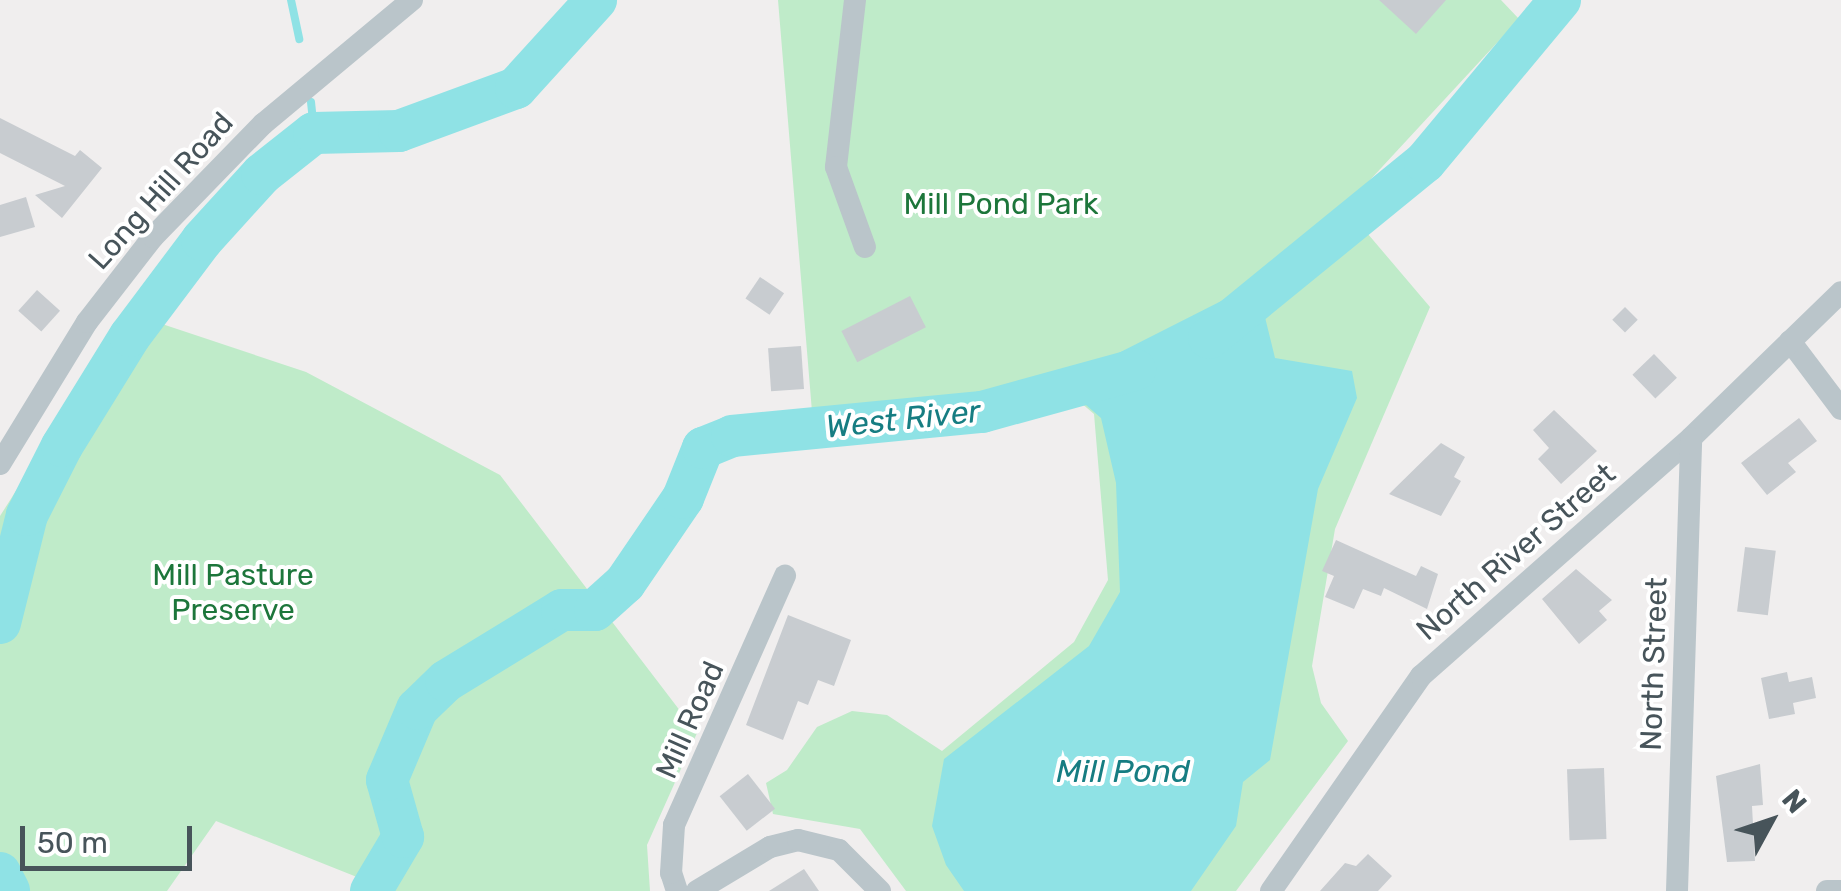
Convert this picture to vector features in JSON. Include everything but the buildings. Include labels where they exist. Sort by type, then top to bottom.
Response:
[{"type":"street","name":"Long Hill Road","points":[[0,464],[69,349],[153,236],[263,124],[412,0]]},
{"type":"street","points":[[854,0],[836,167],[866,247]]},
{"type":"street","name":"North River Street","points":[[1271,891],[1421,676],[1691,438],[1841,292]]},
{"type":"street","points":[[1790,342],[1841,409]]},
{"type":"street","name":"North Street","points":[[1677,891],[1691,438]]},
{"type":"street","name":"Mill Road","points":[[677,891],[671,873],[674,825],[785,576]]},
{"type":"street","points":[[697,891],[770,847],[798,840],[839,850],[880,891]]},
{"type":"street","points":[[1827,891],[1841,891]]},
{"type":"green space","name":"Mill Pond Park","points":[[778,0],[1501,0],[1519,19],[1345,207],[1430,307],[1335,529],[1312,666],[1321,703],[1348,741],[1236,891],[906,891],[860,829],[773,814],[766,783],[787,770],[817,727],[852,711],[887,715],[942,751],[1074,642],[1108,580],[1094,414],[1073,396],[999,415],[814,436]]},
{"type":"green space","name":"Mill Pasture Preserve","points":[[129,313],[306,372],[500,475],[697,733],[647,845],[650,891],[392,891],[216,821],[167,891],[0,891],[0,516]]},
{"type":"water","name":"Mill Pond","points":[[1243,290],[1263,309],[1275,358],[1352,371],[1357,398],[1318,489],[1270,760],[1243,782],[1236,826],[1191,891],[964,891],[946,865],[932,826],[944,759],[1089,646],[1120,592],[1116,483],[1101,418],[1086,405],[1081,372]]},
{"type":"waterway","points":[[291,0],[299,39]]},
{"type":"waterway","points":[[0,623],[27,515],[62,446],[130,336],[202,240],[262,174],[314,133],[399,131],[516,88],[596,0]]},
{"type":"waterway","name":"West River","points":[[1209,338],[1425,162],[1560,0]]},
{"type":"waterway","points":[[311,102],[314,133]]},
{"type":"waterway","name":"West River","points":[[371,891],[403,837],[387,780],[417,709],[446,681],[562,610],[595,610],[625,583],[683,498],[703,448],[732,436],[982,412],[1135,370]]},
{"type":"waterway","points":[[0,873],[9,891]]}]
